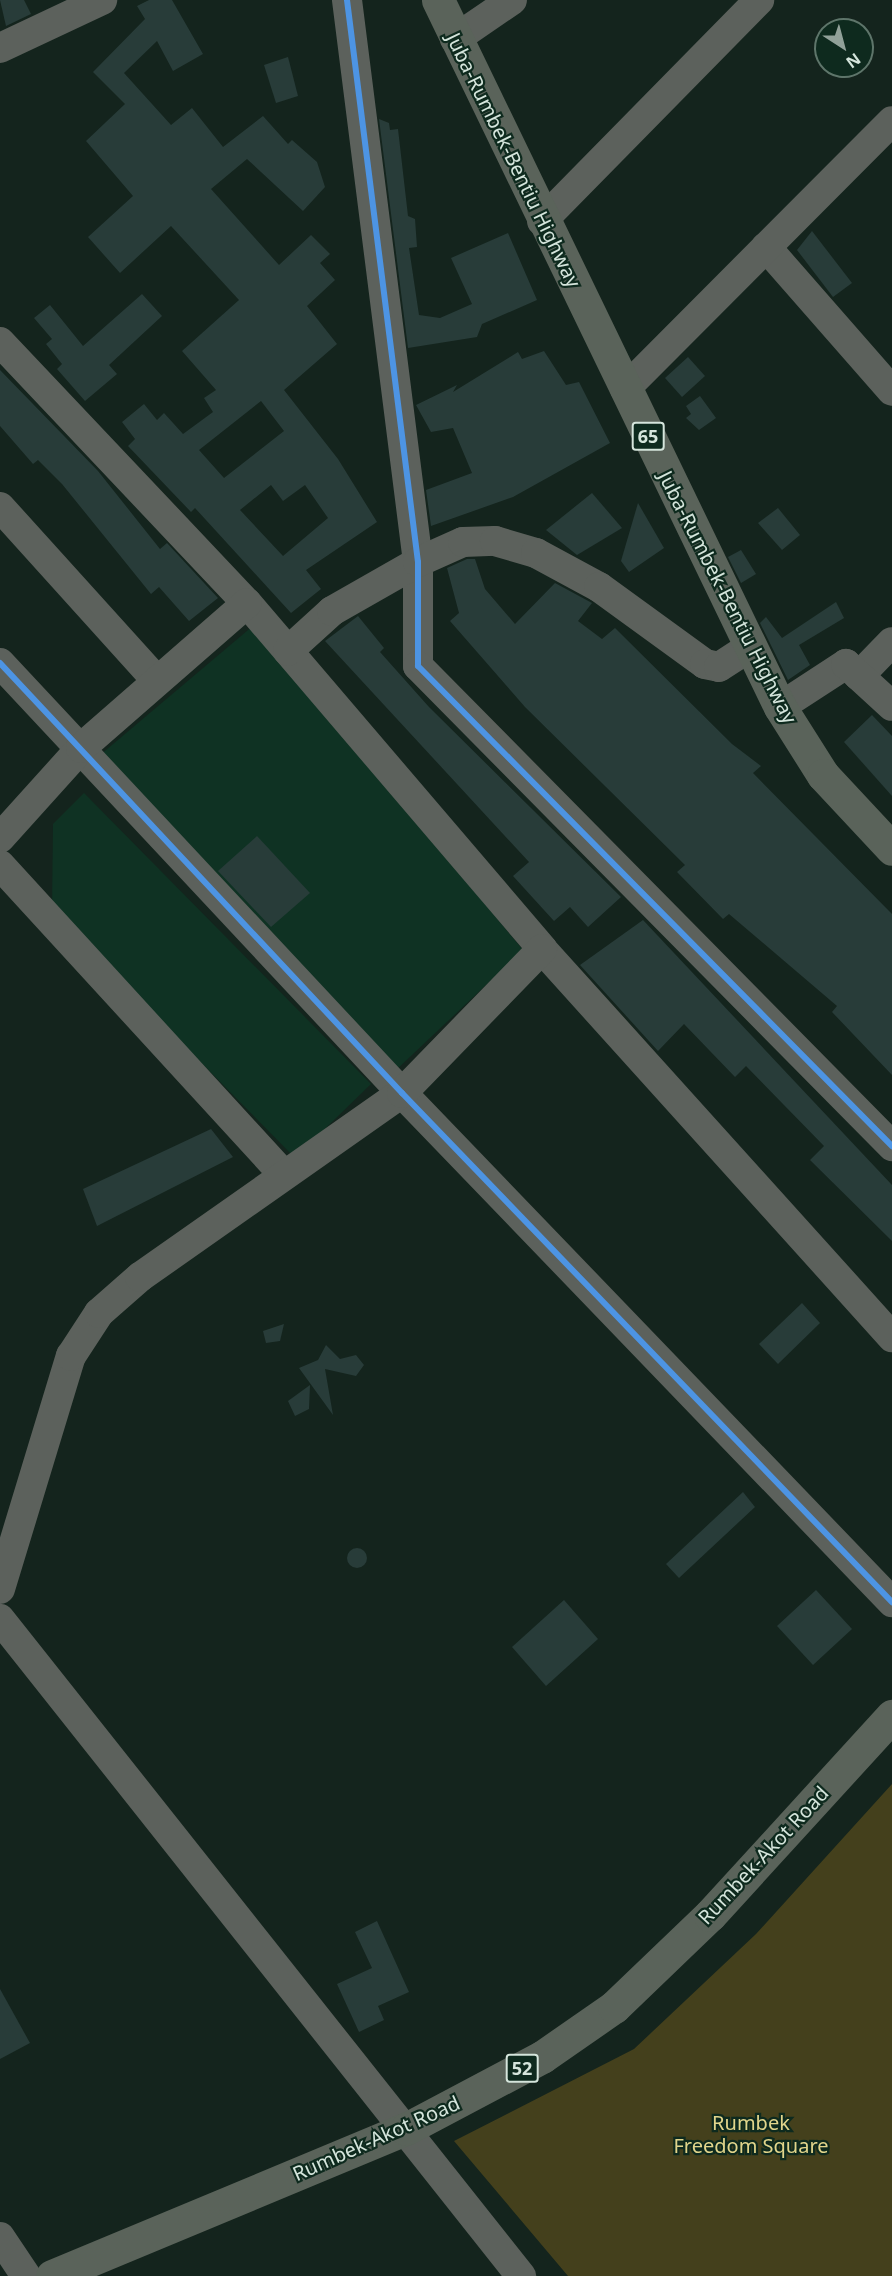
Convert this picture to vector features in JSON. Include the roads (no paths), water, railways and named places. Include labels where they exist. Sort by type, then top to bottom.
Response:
[{"type":"main road","name":"Juba-Rumbek-Bentiu Highway","points":[[438,0],[542,221],[780,707],[823,776],[892,849]]},
{"type":"main road","name":"Rumbek-Akot Road","points":[[52,2276],[406,2129],[542,2057],[614,2007],[710,1915],[892,1716]]},
{"type":"street","points":[[0,48],[102,0]]},
{"type":"street","points":[[347,0],[417,562],[418,666],[892,1146]]},
{"type":"street","points":[[455,39],[512,0]]},
{"type":"street","points":[[542,221],[759,0]]},
{"type":"street","points":[[625,389],[892,121]]},
{"type":"street","points":[[766,247],[892,391]]},
{"type":"street","points":[[0,342],[247,603],[542,949],[892,1337]]},
{"type":"street","points":[[0,507],[157,681]]},
{"type":"street","points":[[288,651],[332,611],[417,562],[463,542],[495,541],[536,553],[599,587],[705,664],[719,667],[751,646]]},
{"type":"street","points":[[0,838],[81,748],[247,603]]},
{"type":"street","points":[[859,676],[892,642]]},
{"type":"street","points":[[0,663],[402,1093],[892,1602]]},
{"type":"street","points":[[780,707],[846,664],[892,706]]},
{"type":"street","points":[[0,865],[284,1175]]},
{"type":"street","points":[[0,1588],[71,1356],[99,1313],[140,1277],[402,1093],[542,949]]},
{"type":"street","points":[[0,1619],[406,2129],[520,2276]]},
{"type":"street","points":[[0,2237],[26,2276]]},
{"type":"park label","name":"Rumbek Freedom Square","points":[[751,2134]]}]
